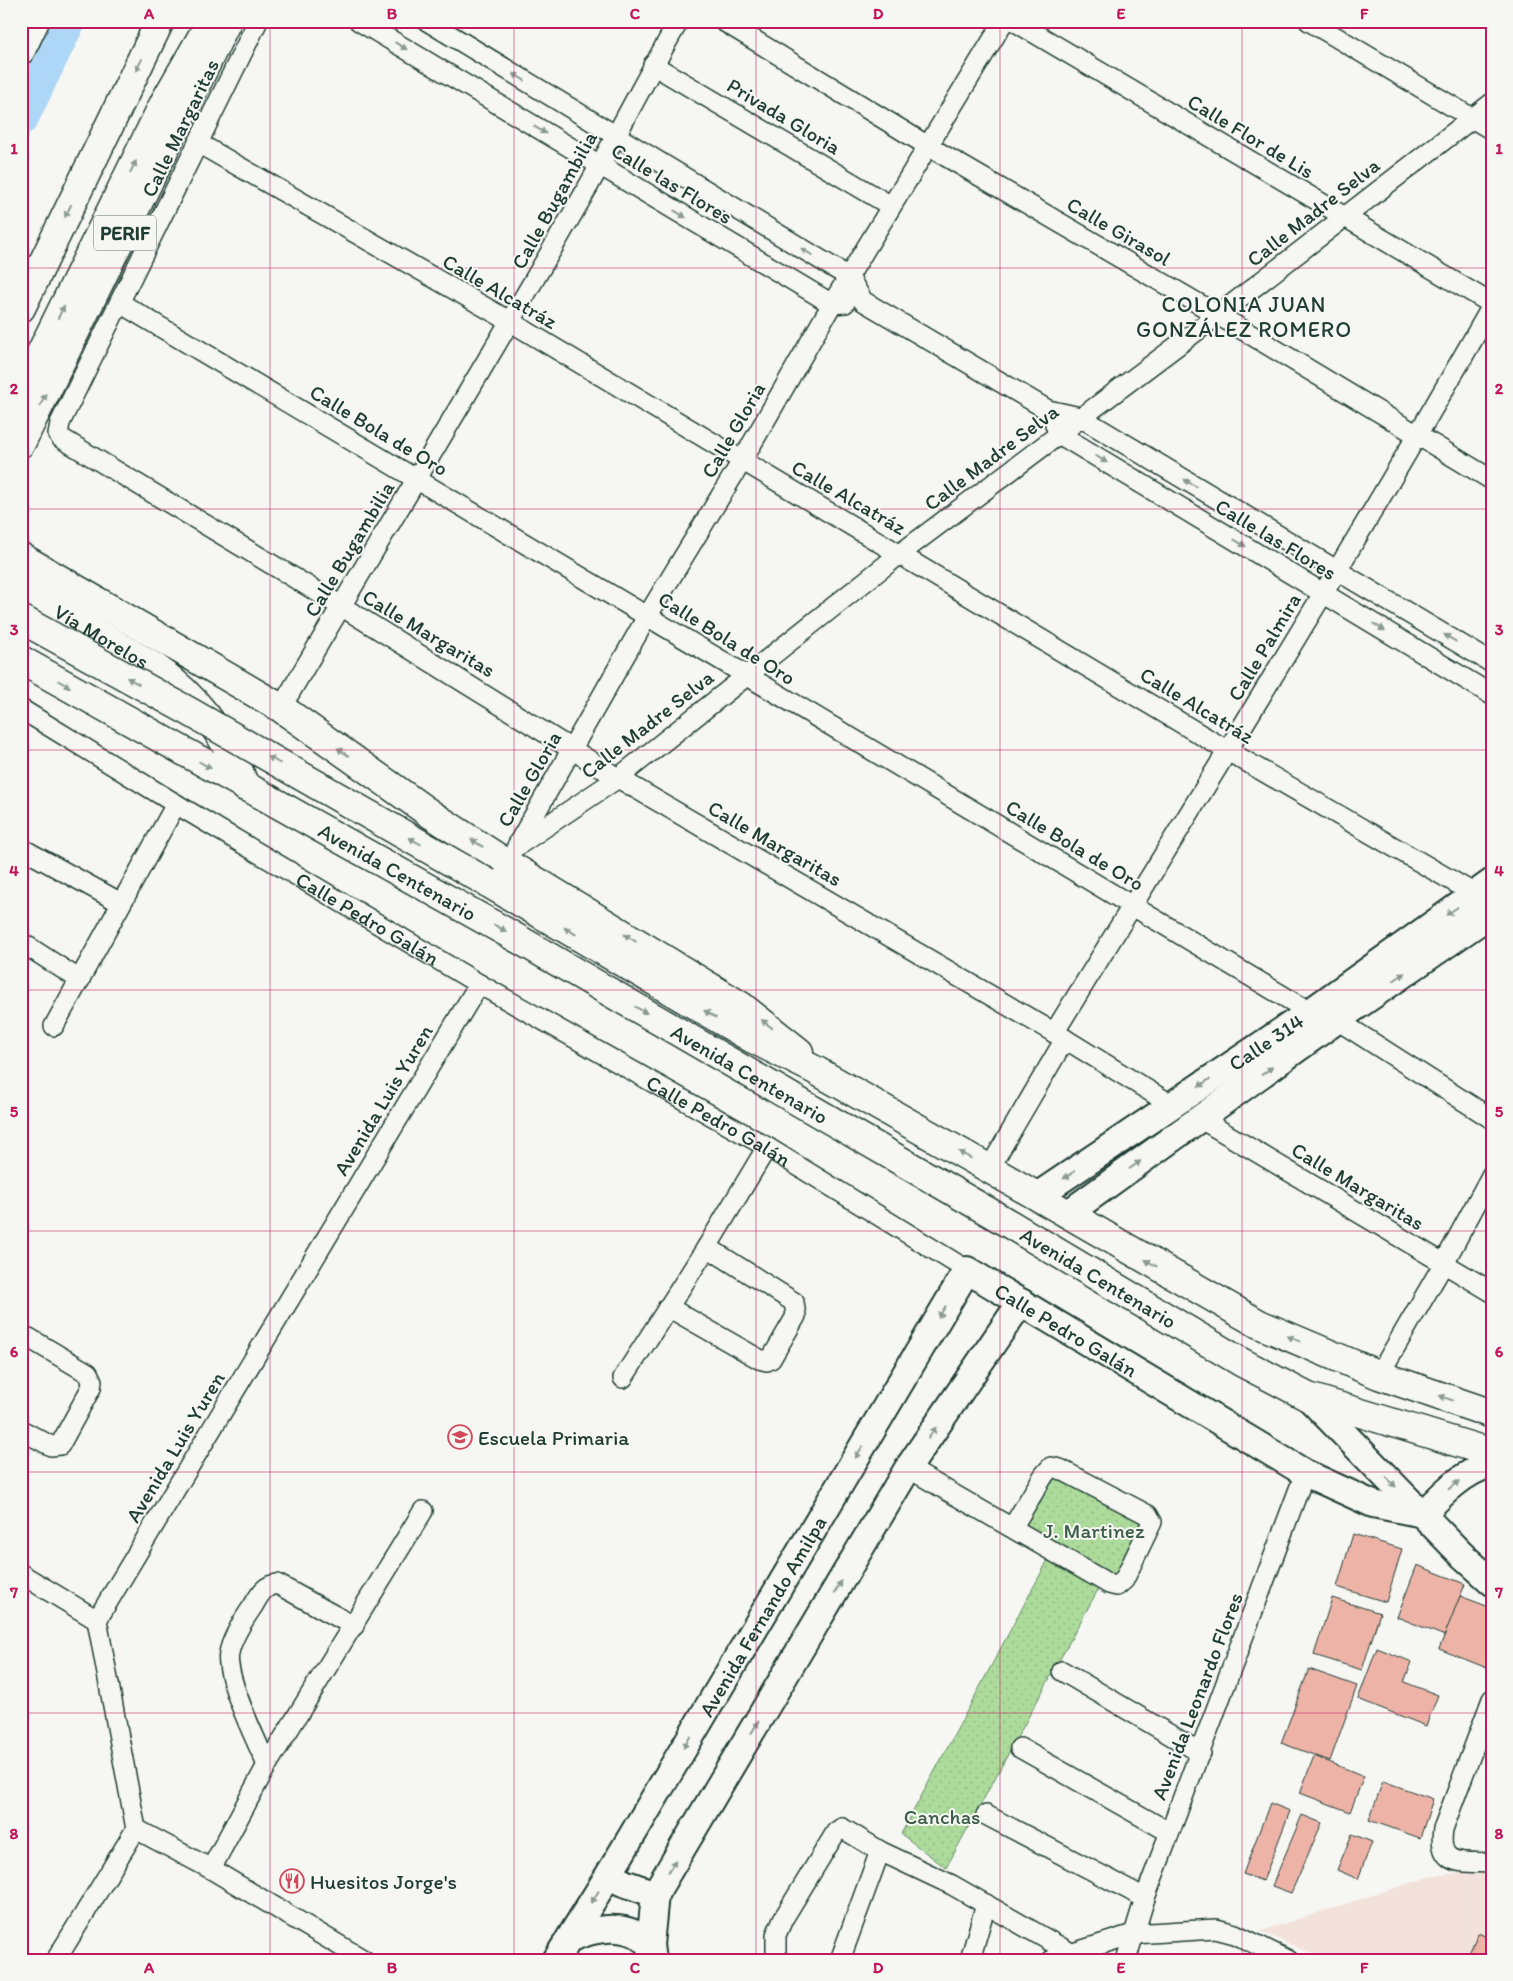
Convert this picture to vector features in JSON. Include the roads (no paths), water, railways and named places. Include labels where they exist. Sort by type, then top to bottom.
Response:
[{"type":"main road","points":[[21,50],[35,21]]},
{"type":"main road","name":"PERIF","points":[[21,308],[160,21]]},
{"type":"main road","points":[[21,393],[165,101],[211,21]]},
{"type":"main road","name":"PERIF","points":[[21,443],[227,21]]},
{"type":"main road","name":"Avenida Centenario","points":[[21,557],[281,708],[750,1038],[815,1070],[1259,1324],[1379,1375],[1492,1414]]},
{"type":"main road","name":"Vía Morelos","points":[[21,588],[156,668],[190,695],[213,723],[228,747],[246,787]]},
{"type":"main road","name":"Avenida Centenario","points":[[21,619],[190,712],[503,863]]},
{"type":"main road","name":"Avenida Centenario","points":[[21,660],[506,932],[1001,1219],[1241,1362],[1308,1397],[1492,1452]]},
{"type":"street","name":"Calle Margaritas","points":[[258,21],[60,423],[58,434],[61,438],[341,606],[573,748],[618,778],[1059,1036],[1172,1105]]},
{"type":"street","name":"Calle las Flores","points":[[359,21],[600,167],[832,304]]},
{"type":"street","name":"Calle las Flores","points":[[427,21],[849,277],[863,301],[1048,410],[1080,417],[1492,663]]},
{"type":"street","name":"Calle Bugambilia","points":[[281,708],[511,322],[600,167],[653,65],[679,21]]},
{"type":"street","name":"Calle Girasol","points":[[723,21],[928,146],[1218,314],[1492,480]]},
{"type":"street","name":"Calle Gloria","points":[[503,863],[573,748],[648,616],[742,461],[832,304],[1004,21]]},
{"type":"street","name":"Calle Flor de Lis","points":[[1014,21],[1492,305]]},
{"type":"street","points":[[1309,21],[1492,130]]},
{"type":"street","name":"Privada Gloria","points":[[653,65],[891,206]]},
{"type":"street","name":"Calle Madre Selva","points":[[503,863],[618,778],[901,553],[1218,314],[1342,216],[1492,103]]},
{"type":"street","name":"Calle Alcatráz","points":[[198,142],[511,322],[742,461],[901,553],[1228,751],[1486,896]]},
{"type":"street","points":[[832,304],[863,301]]},
{"type":"street","name":"Calle Bola de Oro","points":[[120,304],[648,616],[745,676],[1310,1012]]},
{"type":"street","name":"Calle Palmira","points":[[989,1168],[1059,1036],[1132,905],[1228,751],[1336,569],[1418,436],[1492,305]]},
{"type":"street","points":[[1048,410],[1059,434]]},
{"type":"street","name":"Calle las Flores","points":[[1059,434],[1492,695]]},
{"type":"street","name":"Calle Pedro Galán","points":[[21,709],[176,804],[479,984],[767,1147],[967,1270],[1305,1473],[1373,1504],[1423,1514]]},
{"type":"street","points":[[54,1026],[176,804]]},
{"type":"street","points":[[21,848],[121,903]]},
{"type":"street","points":[[1067,1214],[1337,1020],[1486,896]]},
{"type":"street","name":"Calle 314","points":[[1037,1196],[1486,896]]},
{"type":"street","points":[[21,942],[80,980]]},
{"type":"street","name":"Avenida Luis Yuren","points":[[97,1620],[479,984]]},
{"type":"street","points":[[1337,1020],[1492,1119]]},
{"type":"street","name":"Calle Margaritas","points":[[1201,1119],[1492,1292]]},
{"type":"street","points":[[623,1378],[707,1247],[767,1147]]},
{"type":"street","points":[[1379,1375],[1444,1264],[1492,1174]]},
{"type":"street","points":[[668,1307],[759,1359],[767,1361],[771,1359],[796,1316],[794,1302],[707,1247]]},
{"type":"street","name":"Avenida Fernando Amilpa","points":[[556,1960],[611,1871],[967,1270]]},
{"type":"street","points":[[651,1952],[655,1894],[908,1468],[1021,1302]]},
{"type":"street","points":[[21,1336],[29,1338],[88,1373],[92,1381],[89,1393],[60,1445],[50,1446],[21,1430]]},
{"type":"street","points":[[1308,1397],[1462,1555],[1492,1582]]},
{"type":"street","points":[[1332,1485],[1348,1484],[1359,1476],[1362,1470],[1363,1457],[1356,1446]]},
{"type":"street","points":[[1423,1514],[1453,1484],[1469,1474],[1492,1464]]},
{"type":"street","points":[[908,1468],[1109,1584],[1117,1586],[1124,1580],[1150,1531],[1152,1522],[1148,1516],[1060,1468],[1051,1467],[1044,1475],[1012,1528]]},
{"type":"street","name":"Avenida Leonardo Flores","points":[[1126,1960],[1144,1898],[1201,1753],[1305,1473]]},
{"type":"street","points":[[211,1868],[267,1765],[423,1511]]},
{"type":"street","points":[[21,1574],[97,1620],[136,1830],[56,1960]]},
{"type":"street","points":[[267,1765],[236,1692],[229,1659],[230,1650],[245,1617],[263,1590],[271,1584],[277,1584],[354,1626]]},
{"type":"street","points":[[1062,1671],[1201,1753]]},
{"type":"street","points":[[1492,1699],[1443,1829],[1441,1841],[1444,1853],[1450,1859],[1460,1863],[1492,1863]]},
{"type":"street","points":[[1020,1748],[1169,1832]]},
{"type":"street","points":[[986,1815],[1144,1898]]},
{"type":"street","points":[[776,1960],[774,1950],[776,1935],[783,1920],[838,1829],[847,1830],[880,1851],[986,1904],[1072,1954]]},
{"type":"street","points":[[136,1830],[211,1868],[364,1960]]},
{"type":"street","points":[[840,1960],[880,1851]]},
{"type":"street","points":[[611,1871],[621,1882],[655,1894]]},
{"type":"street","points":[[970,1960],[986,1904]]},
{"type":"street","points":[[571,1938],[590,1930],[612,1929],[635,1933],[651,1952]]},
{"type":"street","points":[[1051,1960],[1133,1934],[1216,1929],[1235,1934],[1288,1960]]},
{"type":"waterway","points":[[21,118],[68,21]]},
{"type":"place","name":"Escuela Primaria","points":[[460,1437]]},
{"type":"place","name":"Huesitos Jorge's","points":[[292,1881]]},
{"type":"district","name":"COLONIA JUAN GONZÁLEZ ROMERO","points":[[1244,316]]},
{"type":"park label","name":"J. Martinez","points":[[1094,1530]]},
{"type":"park label","name":"Canchas","points":[[942,1816]]}]
